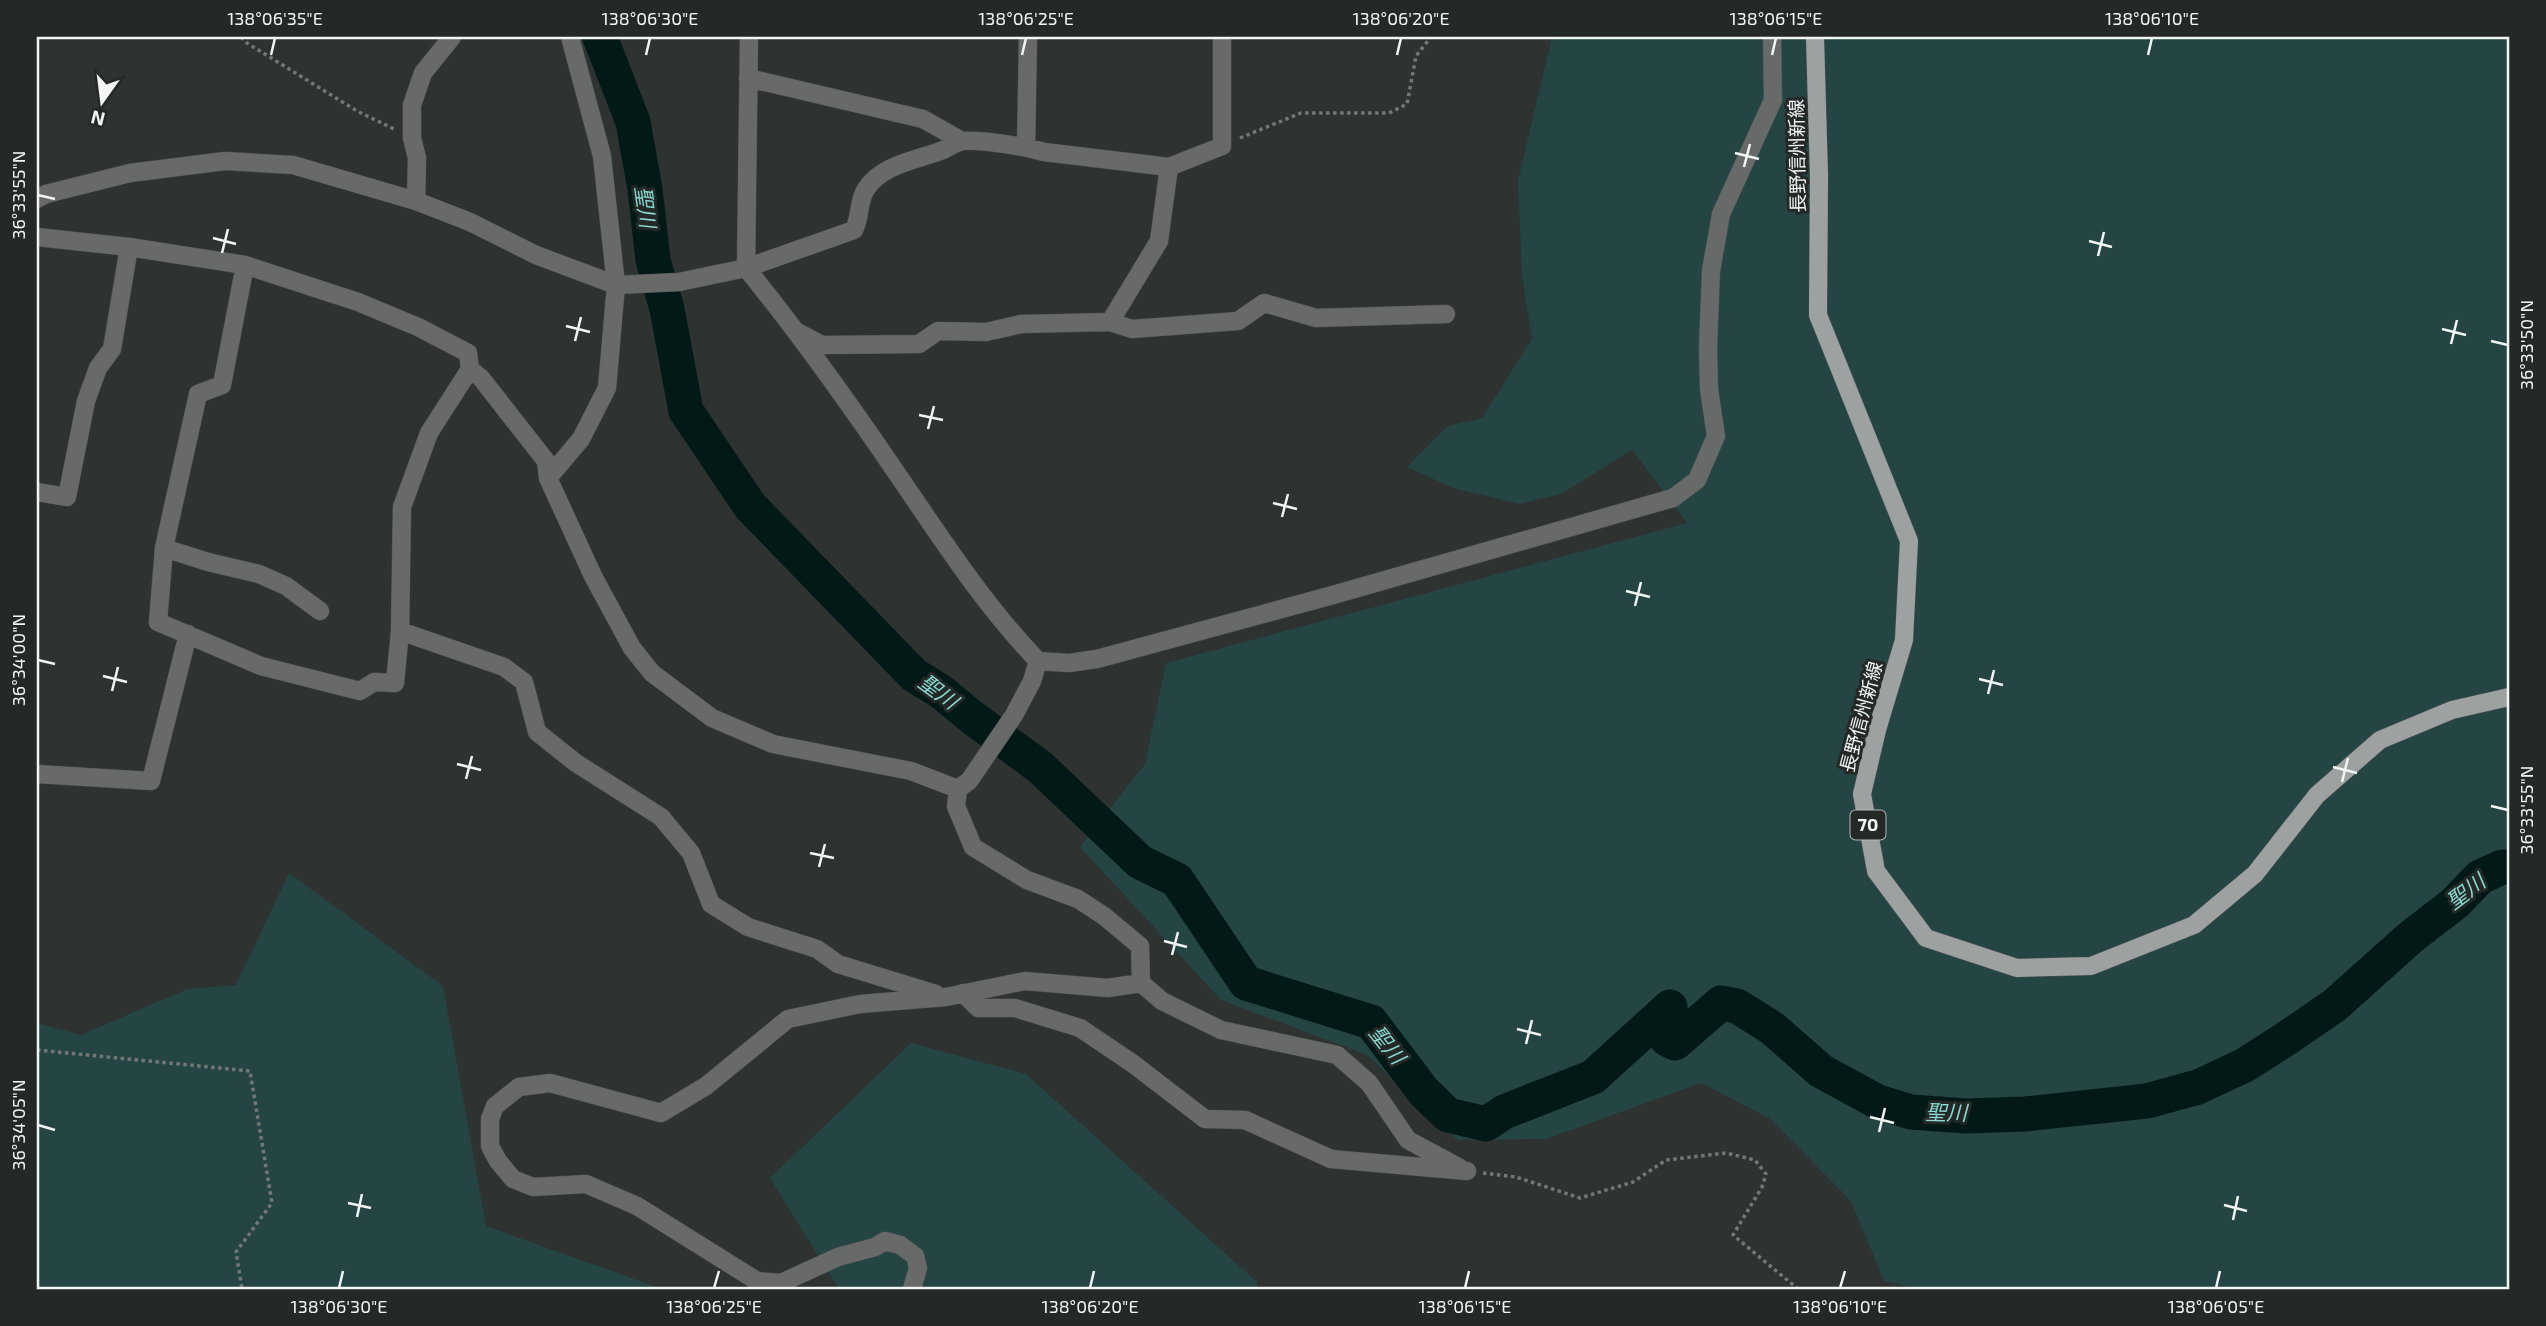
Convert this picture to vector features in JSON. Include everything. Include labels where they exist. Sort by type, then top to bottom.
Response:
[{"type":"main road","name":"長野信州新線","points":[[1815,37],[1819,176],[1818,315],[1909,541],[1904,640],[1877,730],[1862,794],[1876,871],[1926,938],[2017,968],[2091,966],[2194,925],[2255,874],[2317,794],[2380,740],[2452,710],[2509,697]]},
{"type":"street","points":[[416,201],[417,158],[412,138],[412,105],[423,73],[452,37]]},
{"type":"street","points":[[548,478],[581,439],[607,388],[616,285],[602,156],[570,37]]},
{"type":"street","points":[[748,37],[746,268],[799,333],[948,548],[1011,633],[1038,661],[1069,663],[1097,659],[1333,595],[1673,498],[1697,481],[1716,436],[1709,389],[1711,271],[1721,214],[1773,100],[1772,37]]},
{"type":"street","points":[[1026,147],[1028,37]]},
{"type":"street","points":[[748,78],[923,119],[962,141],[1169,167],[1222,146],[1223,37]]},
{"type":"street","points":[[37,199],[130,173],[225,161],[293,164],[416,201],[470,222],[536,255],[616,285],[635,286],[679,282],[746,268],[854,230],[860,219],[861,200],[874,180],[892,167],[962,141]]},
{"type":"street","points":[[1110,322],[1159,241],[1169,167]]},
{"type":"street","points":[[37,237],[129,247],[245,265],[358,302],[418,327],[468,353],[471,369],[481,377],[546,461],[548,478],[593,576],[632,649],[652,673],[712,718],[773,744],[911,771],[958,789]]},
{"type":"street","points":[[37,492],[67,497],[86,401],[98,368],[112,349],[129,247]]},
{"type":"street","points":[[245,265],[222,385],[198,394],[164,548],[158,622],[261,666],[360,691],[374,682],[395,682],[400,631],[402,507],[429,433],[471,369]]},
{"type":"street","points":[[799,333],[822,345],[919,344],[938,331],[986,332],[1021,324],[1110,322],[1132,329],[1238,321],[1264,303],[1316,318],[1446,314]]},
{"type":"street","points":[[164,548],[259,574],[286,586],[320,611]]},
{"type":"street","points":[[400,631],[504,667],[524,682],[537,732],[576,763],[661,817],[691,853],[711,904],[748,927],[817,950],[838,964],[955,995],[978,1008],[1015,1008],[1080,1028],[1132,1063],[1205,1119],[1245,1120],[1331,1159],[1467,1171]]},
{"type":"street","points":[[37,774],[151,780],[188,634]]},
{"type":"street","points":[[1038,661],[1032,681],[1014,715],[969,781],[958,789],[956,806],[973,847],[1027,880],[1078,899],[1104,916],[1140,946],[1141,983],[1162,1001],[1221,1030],[1337,1055],[1368,1083],[1408,1140],[1467,1171]]},
{"type":"street","points":[[912,1289],[918,1268],[915,1256],[900,1245],[885,1241],[875,1247],[838,1257],[780,1283],[757,1281],[637,1206],[586,1184],[533,1187],[513,1179],[490,1146],[490,1119],[495,1106],[519,1087],[550,1083],[661,1113],[706,1086],[788,1019],[860,1004],[955,995],[1025,981],[1108,988],[1141,983]]},
{"type":"path","points":[[241,37],[247,44],[357,111],[412,138]]},
{"type":"path","points":[[1222,146],[1301,113],[1390,113],[1407,104],[1416,56],[1431,37]]},
{"type":"path","points":[[37,1050],[250,1071],[272,1203],[236,1252],[242,1289]]},
{"type":"path","points":[[1467,1171],[1516,1177],[1580,1198],[1633,1182],[1666,1160],[1726,1153],[1755,1160],[1766,1174],[1762,1188],[1733,1235],[1798,1289]]},
{"type":"shaded area","points":[[1552,37],[2509,37],[2509,1289],[1918,1289],[1884,1281],[1851,1201],[1769,1118],[1701,1083],[1546,1139],[1457,1140],[1367,1055],[1221,1000],[1080,847],[1145,764],[1166,663],[1687,523],[1632,450],[1561,494],[1519,504],[1453,488],[1407,467],[1448,426],[1482,418],[1532,339],[1522,276],[1518,181]]},
{"type":"shaded area","points":[[289,873],[443,986],[486,1226],[662,1289],[37,1289],[37,1023],[81,1035],[187,989],[236,985]]},
{"type":"shaded area","points":[[911,1043],[1026,1074],[1257,1282],[1257,1289],[839,1289],[770,1178]]},
{"type":"waterway","name":"聖川","points":[[600,37],[633,122],[645,189],[653,260],[667,309],[686,411],[750,506],[914,675],[940,691],[1040,767],[1140,862],[1177,880],[1246,983],[1371,1022],[1424,1092],[1448,1115],[1486,1124],[1504,1112],[1593,1077],[1670,1007],[1667,1039],[1675,1043],[1721,1003],[1737,1006],[1772,1028],[1821,1071],[1878,1102],[1911,1112],[1966,1116],[2025,1114],[2147,1101],[2198,1087],[2245,1065],[2287,1038],[2335,1005],[2411,937],[2455,903],[2480,877],[2502,867],[2509,867]]}]
